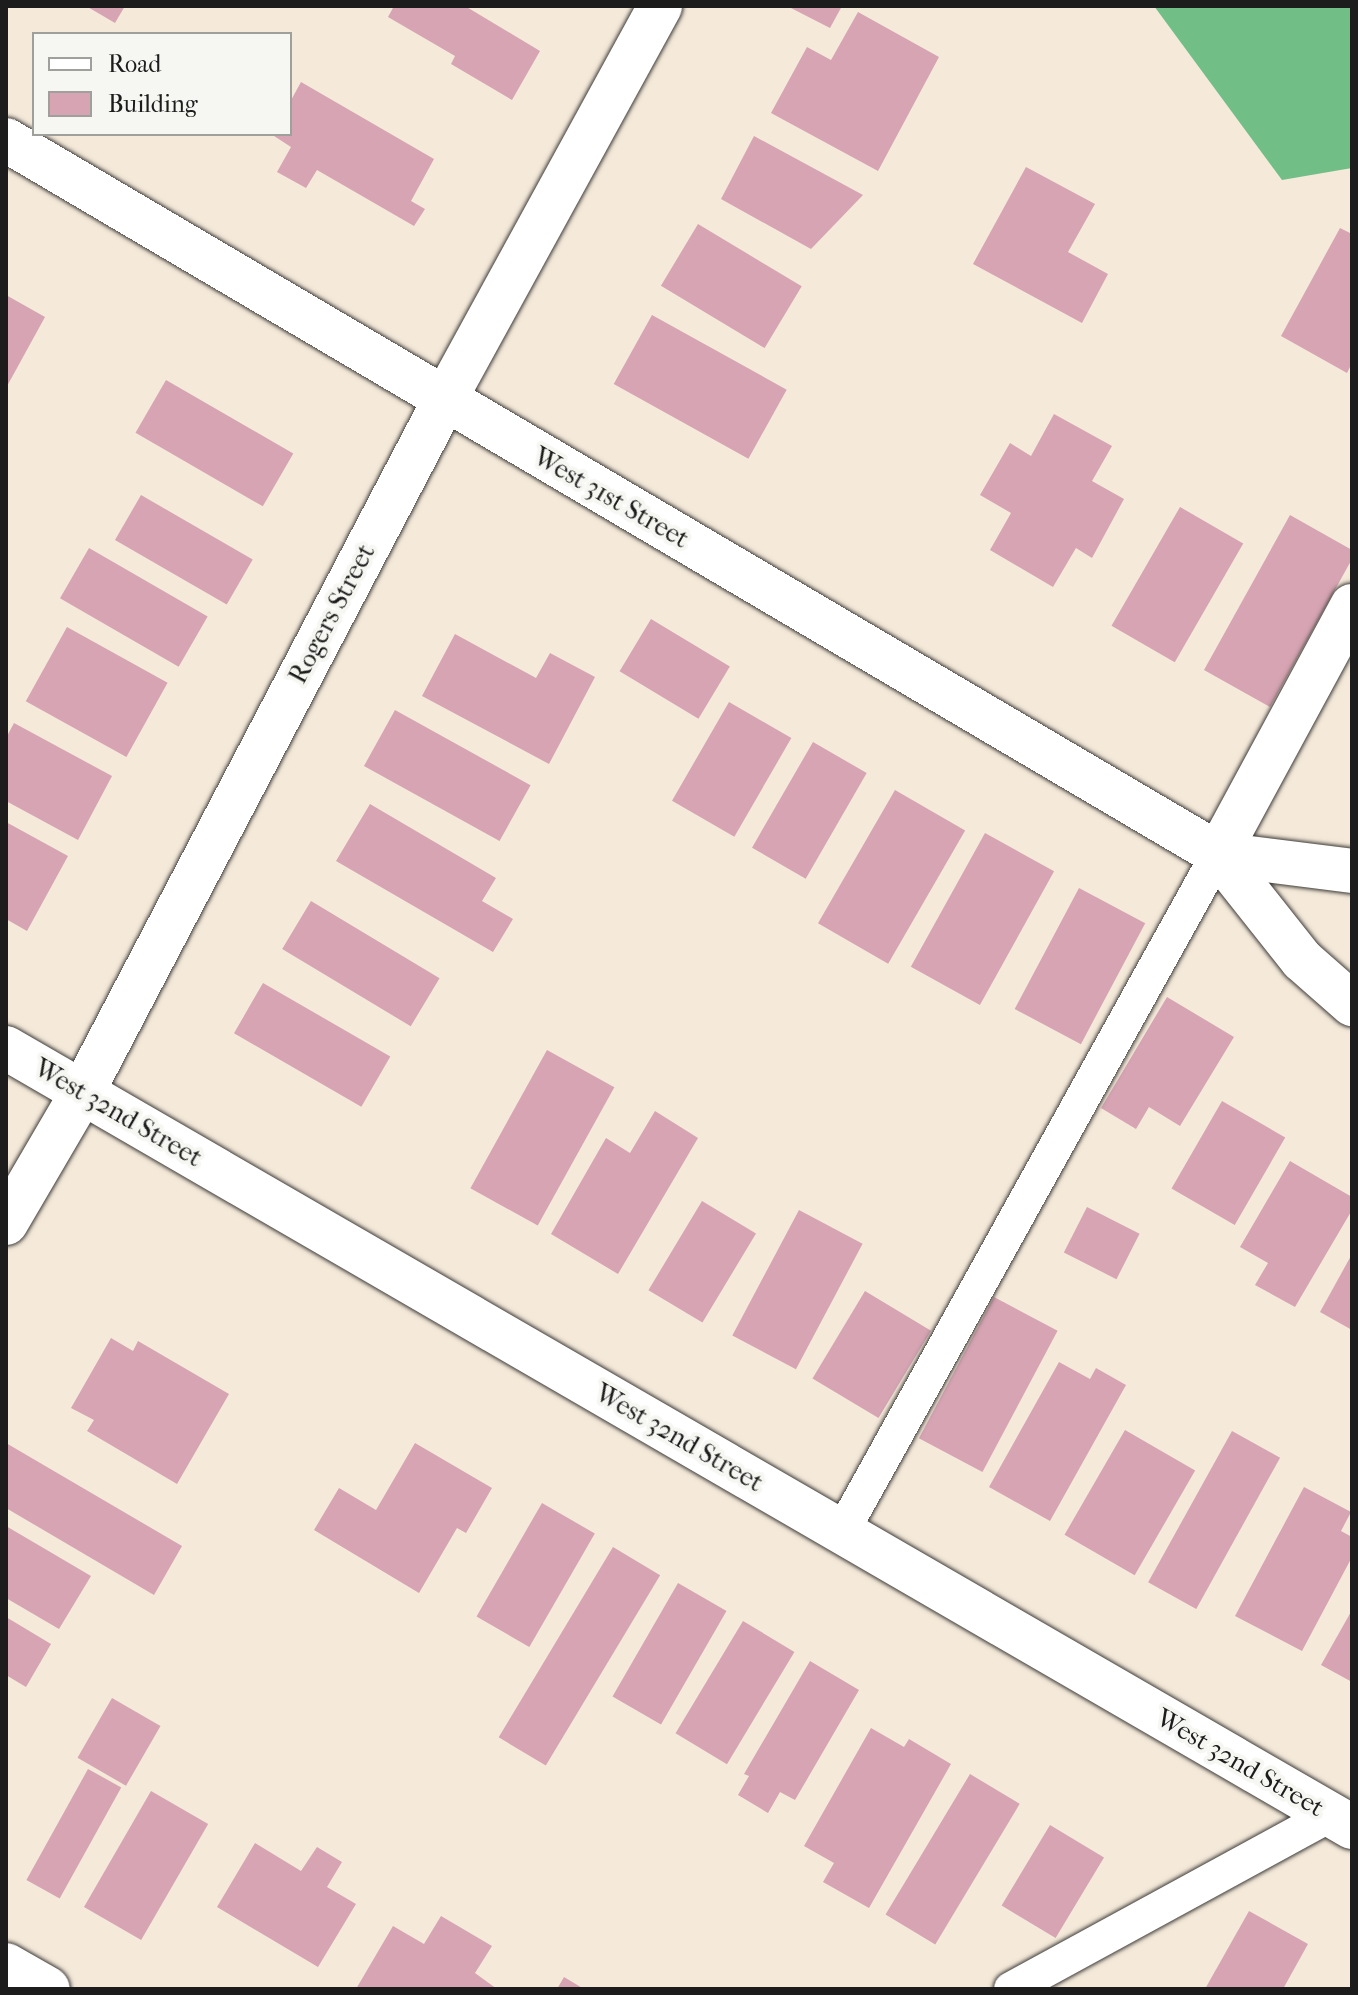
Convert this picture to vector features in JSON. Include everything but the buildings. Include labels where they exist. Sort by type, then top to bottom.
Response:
[{"type":"street","name":"Rogers Street","points":[[6,1223],[82,1093],[444,401],[660,6]]},
{"type":"street","name":"West 31st Street","points":[[6,140],[444,401],[1218,854],[1302,960],[1352,1004]]},
{"type":"street","points":[[1218,854],[1352,606]]},
{"type":"street","name":"West 31st Street","points":[[1218,854],[1352,871]]},
{"type":"street","name":"West 32nd Street","points":[[6,1048],[1341,1821]]},
{"type":"street","points":[[6,1965],[48,1989]]},
{"type":"lane","points":[[842,1532],[1218,854]]},
{"type":"lane","points":[[1011,1989],[1341,1821]]},
{"type":"green space","points":[[1154,6],[1352,6],[1352,168],[1282,180]]}]
